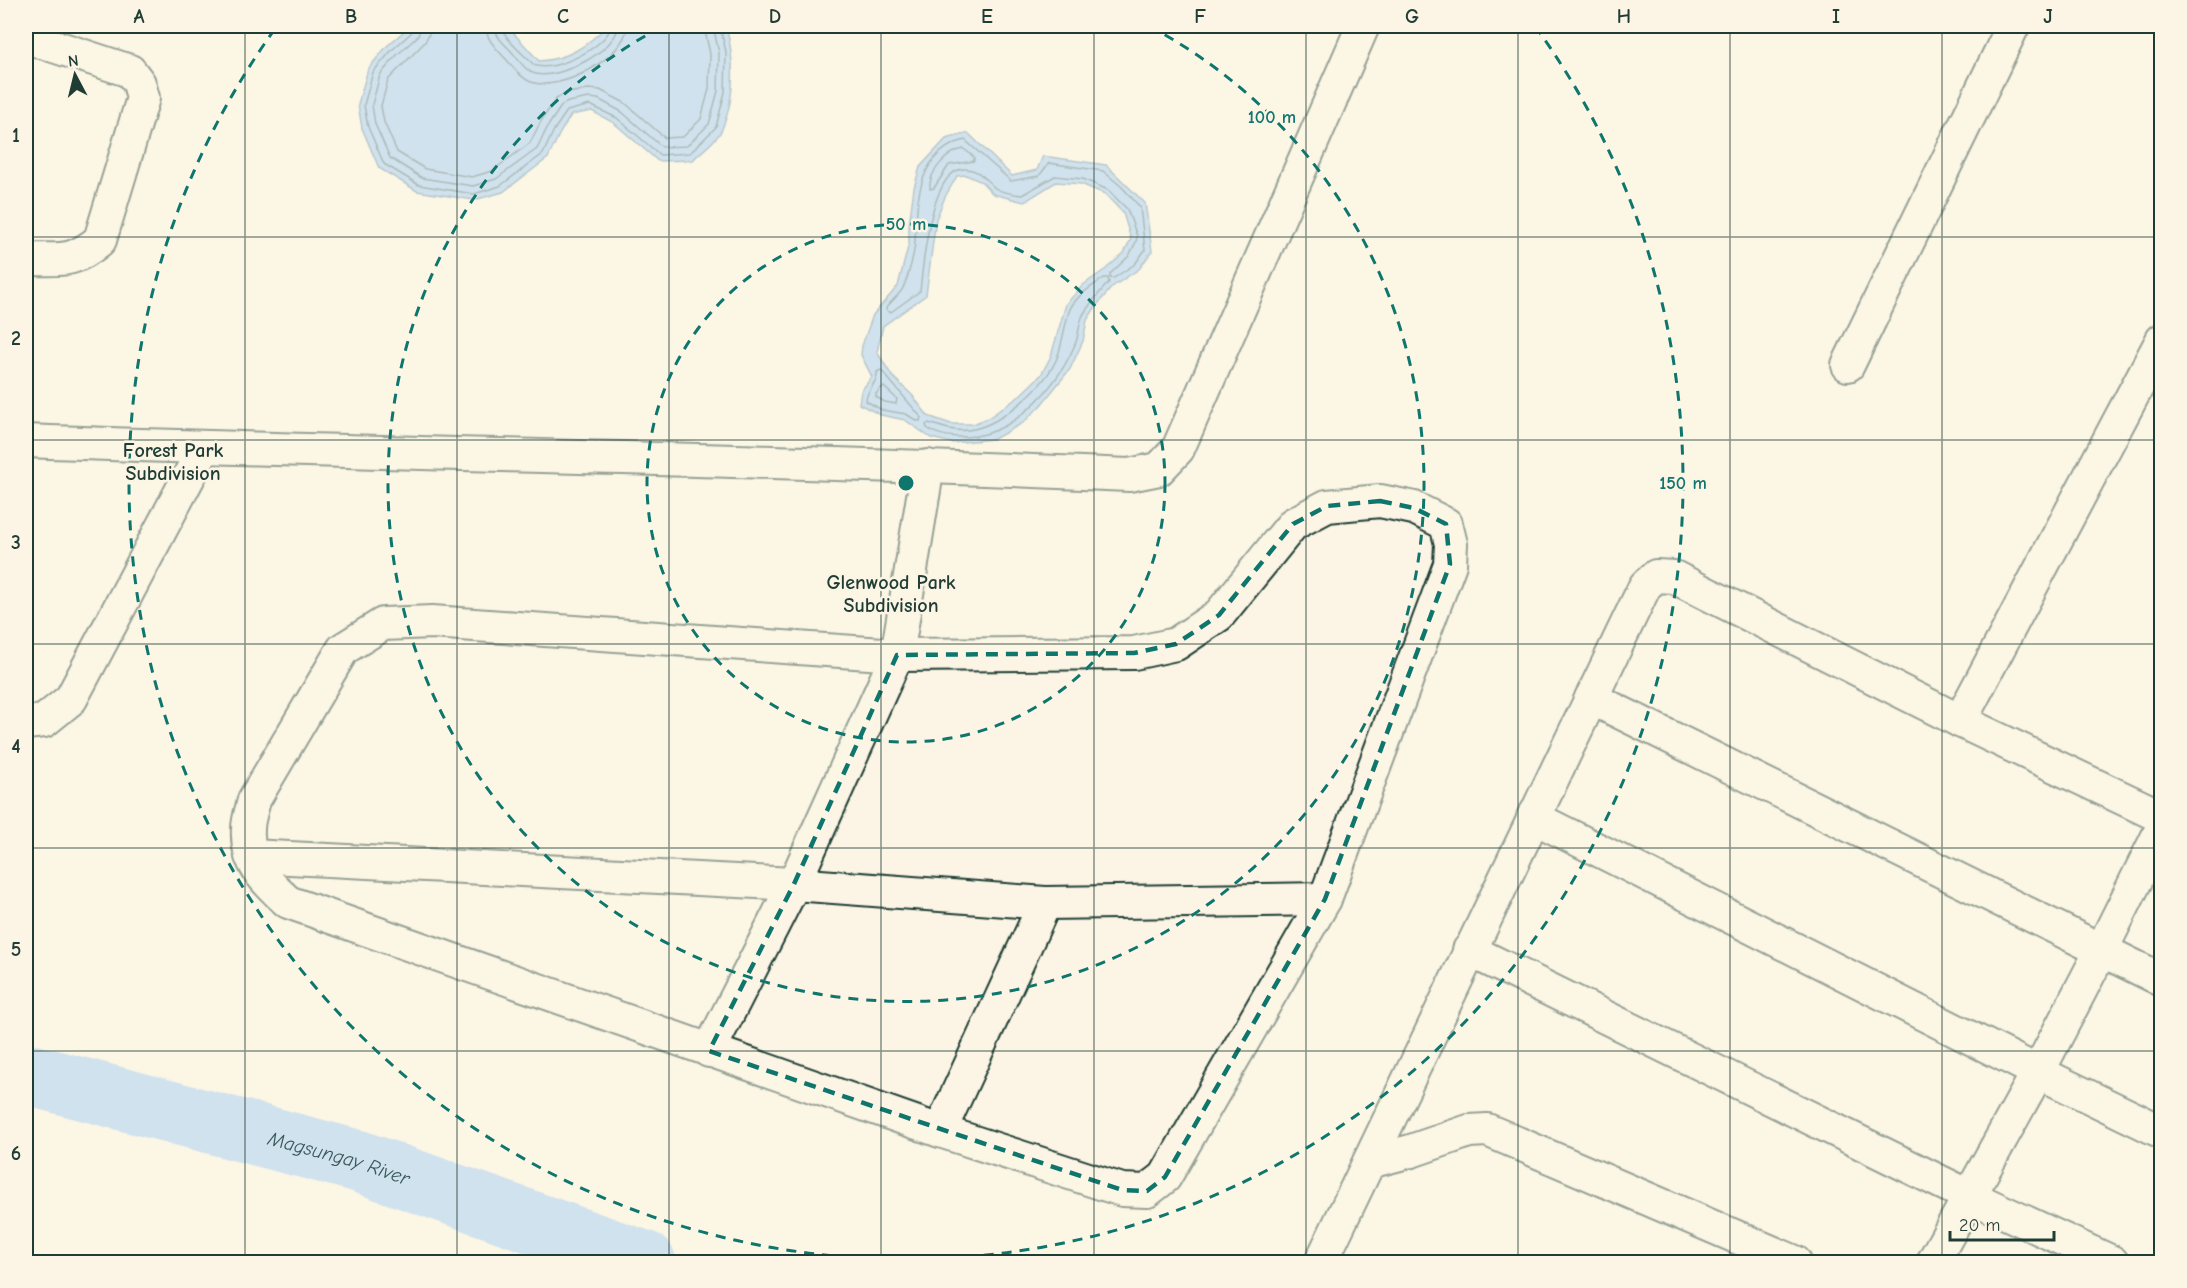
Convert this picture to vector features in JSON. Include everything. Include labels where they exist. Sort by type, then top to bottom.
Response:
[{"type":"street","points":[[26,441],[204,448],[928,466],[1130,476],[1159,469],[1178,449],[1363,26]]},
{"type":"street","points":[[1848,365],[2013,26]]},
{"type":"street","points":[[26,38],[130,71],[139,83],[143,98],[100,240],[85,253],[67,259],[26,259]]},
{"type":"street","points":[[1960,721],[2162,340]]},
{"type":"street","points":[[26,723],[44,721],[71,699],[204,448]]},
{"type":"street","points":[[709,1051],[794,884],[897,655],[928,466]]},
{"type":"street","points":[[1380,501],[1414,508],[1446,524],[1451,544],[1450,564],[1325,899],[1165,1177],[1147,1191],[1122,1190],[940,1131],[288,902],[264,881],[251,856],[248,828],[254,800],[343,649],[383,624],[432,622],[897,655],[1134,653],[1176,644],[1219,615],[1293,524],[1327,506],[1380,501]]},
{"type":"street","points":[[1321,1263],[1645,586],[1656,576],[1674,577],[1960,721],[2162,817]]},
{"type":"street","points":[[1591,698],[2162,980]]},
{"type":"street","points":[[1533,817],[2038,1072],[2162,1132]]},
{"type":"street","points":[[1933,1263],[2038,1072],[2162,828]]},
{"type":"street","points":[[251,856],[794,884],[1045,903],[1325,899]]},
{"type":"street","points":[[940,1131],[1045,903]]},
{"type":"street","points":[[1469,950],[1969,1196],[2112,1263]]},
{"type":"street","points":[[1369,1162],[1411,1151],[1468,1131],[1487,1130],[1795,1263]]},
{"type":"highlighted area","points":[[1380,501],[1414,508],[1446,524],[1450,564],[1325,899],[1165,1177],[1147,1191],[1122,1190],[709,1051],[794,884],[897,655],[1134,653],[1176,644],[1219,615],[1293,524],[1327,506]]},
{"type":"water","points":[[410,26],[507,26],[539,61],[560,58],[577,50],[607,26],[726,26],[732,64],[732,90],[727,116],[717,137],[693,160],[658,161],[614,123],[592,111],[571,115],[548,158],[503,192],[474,200],[417,191],[379,168],[362,128],[358,104],[368,69],[387,46]]},
{"type":"water","points":[[968,133],[1012,176],[1037,170],[1043,156],[1106,165],[1145,203],[1152,251],[1139,269],[1112,287],[1097,305],[1087,320],[1083,341],[1070,369],[1023,423],[994,439],[952,443],[931,438],[905,420],[881,415],[859,404],[861,391],[872,377],[861,355],[862,346],[873,315],[898,286],[909,243],[914,188],[920,167],[946,139]],"holes":[[[966,175],[982,182],[993,194],[1024,202],[1056,182],[1081,184],[1105,194],[1123,213],[1131,239],[1124,253],[1083,285],[1066,304],[1051,356],[1041,375],[1017,398],[988,418],[973,424],[951,424],[928,416],[912,395],[892,376],[877,352],[883,326],[926,295],[936,219],[957,176]]]},
{"type":"waterway","name":"Magsungay River","points":[[26,1074],[358,1161],[645,1262]]},
{"type":"district","name":"Forest Park Subdivision","points":[[173,462]]},
{"type":"district","name":"Glenwood Park Subdivision","points":[[891,594]]}]
